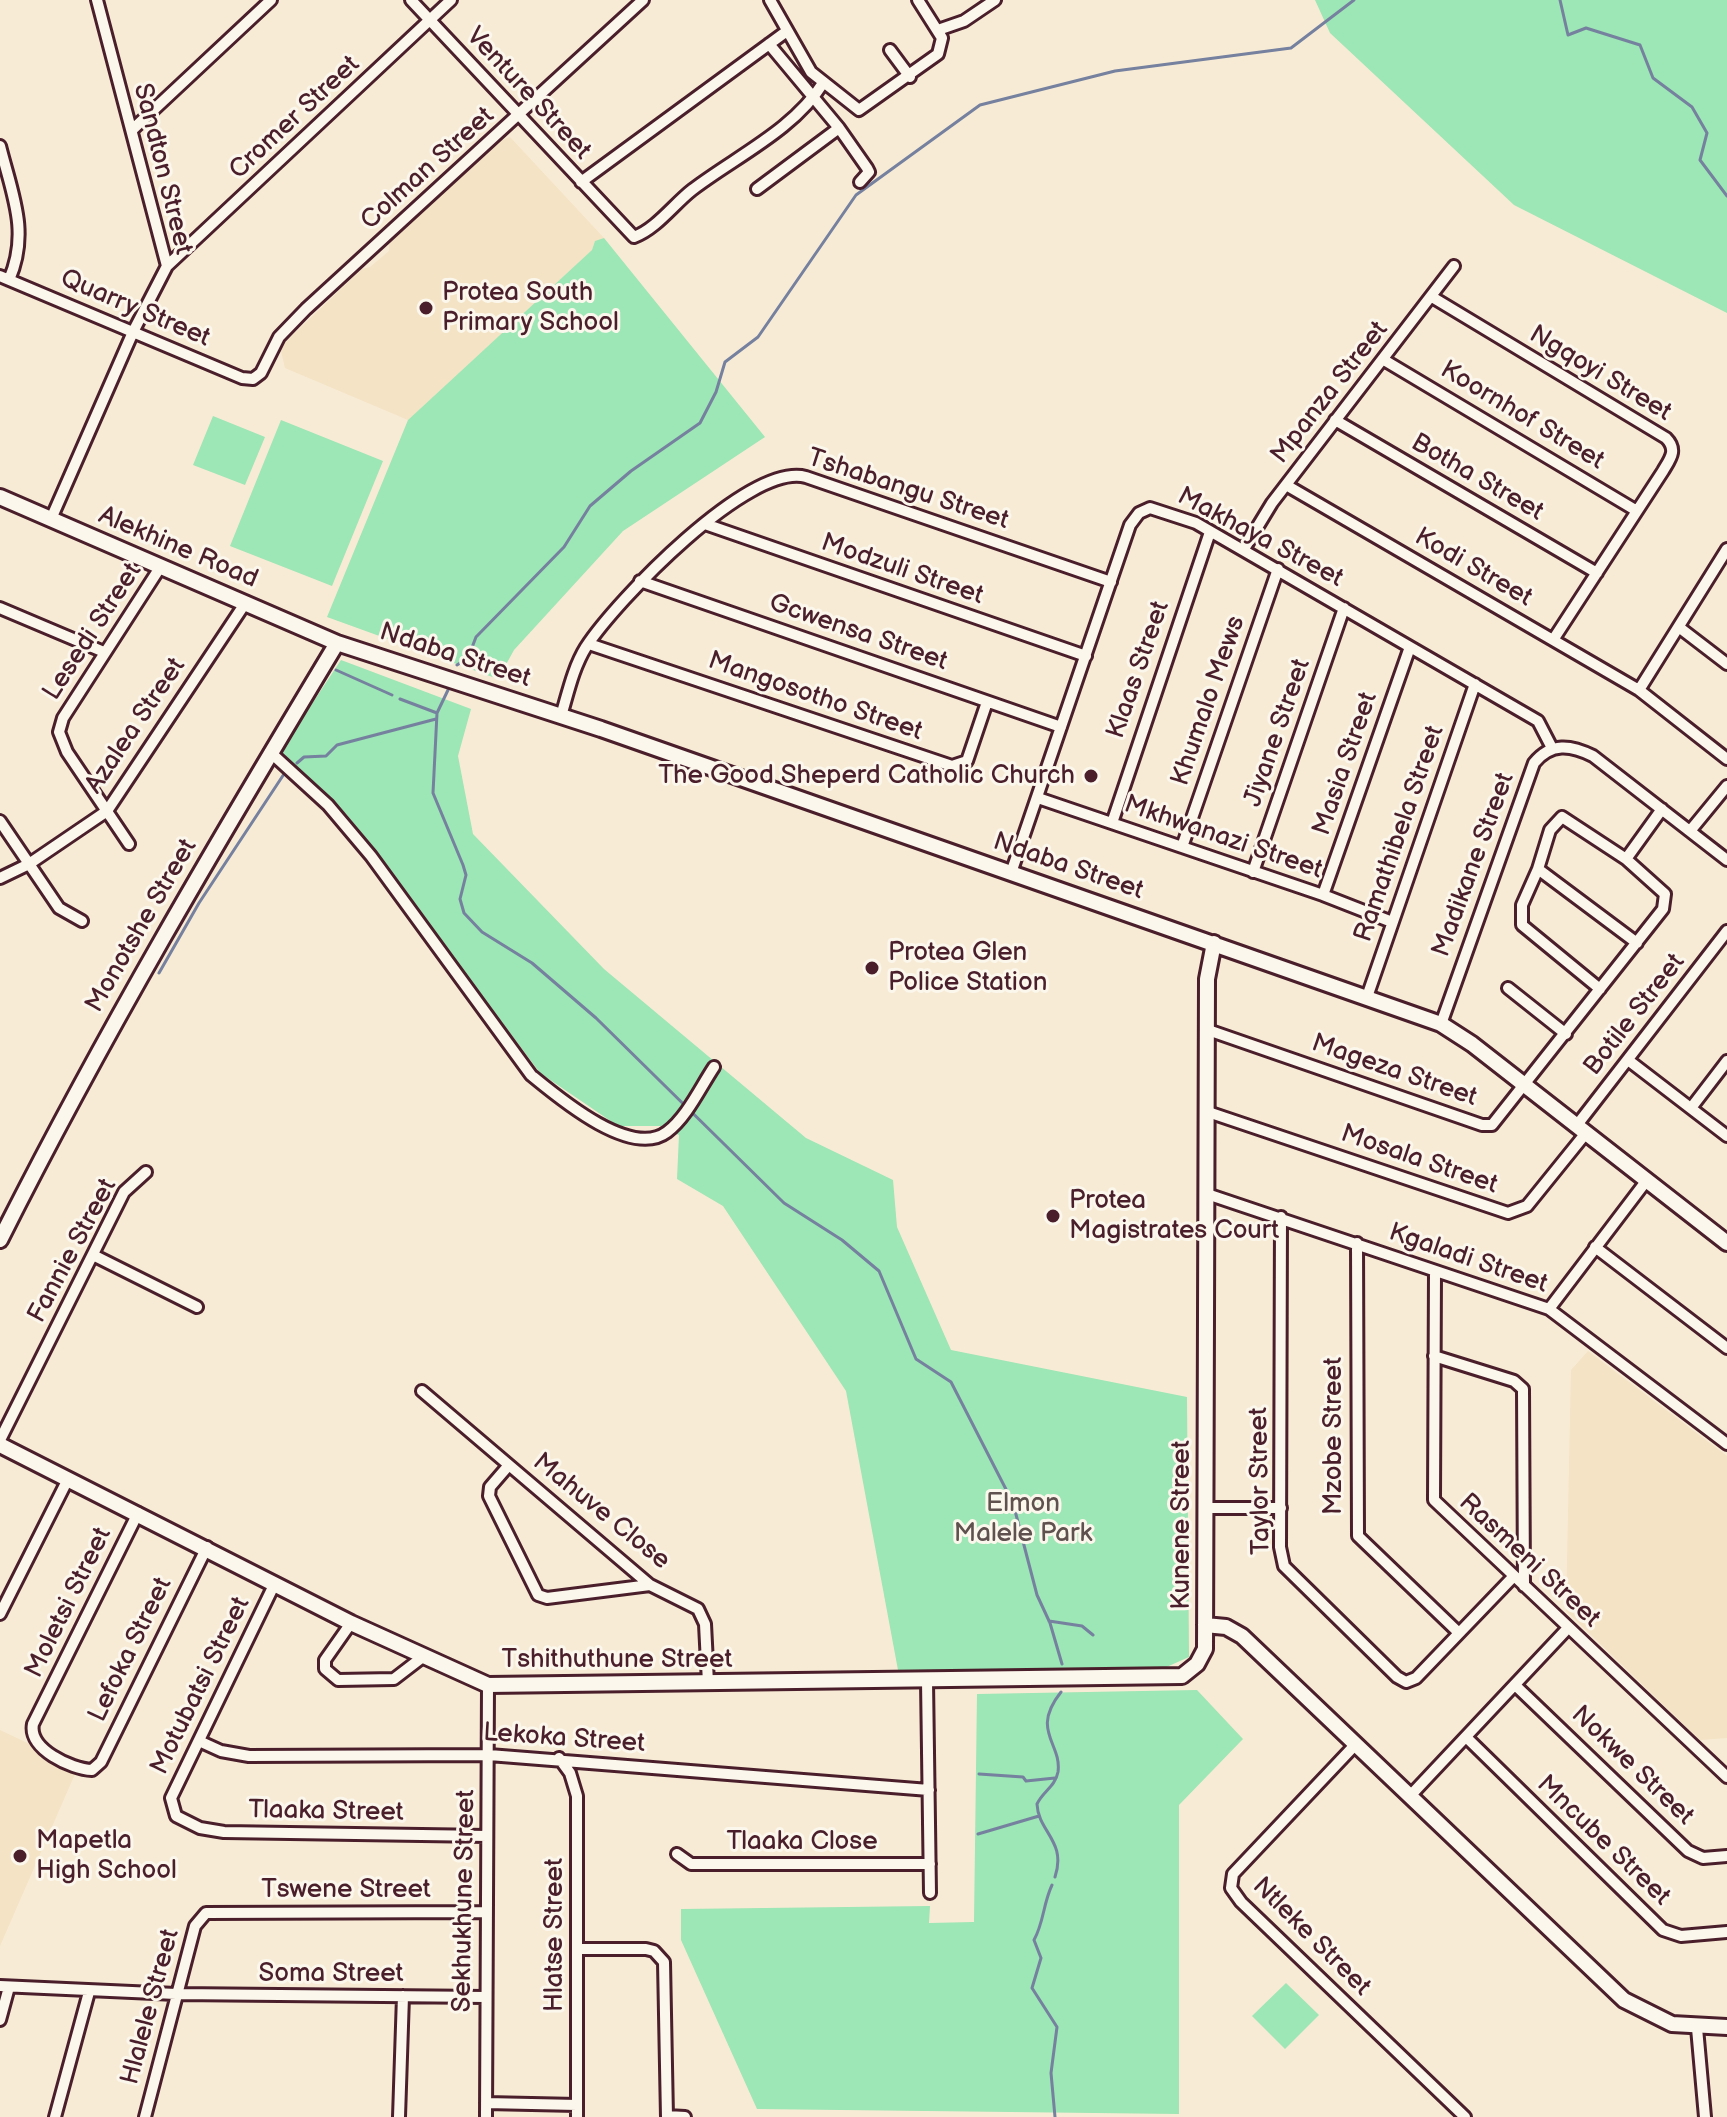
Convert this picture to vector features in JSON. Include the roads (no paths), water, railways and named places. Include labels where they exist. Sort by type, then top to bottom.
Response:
[{"type":"street","name":"Sandton Street","points":[[51,519],[133,332],[167,266],[97,0]]},
{"type":"street","points":[[132,130],[271,0]]},
{"type":"street","name":"Venture Street","points":[[411,0],[522,115],[631,235],[641,234],[694,188],[748,153],[813,99]]},
{"type":"street","name":"Cromer Street","points":[[167,266],[451,0]]},
{"type":"street","name":"Colman Street","points":[[253,379],[261,373],[273,346],[288,326],[522,115],[643,0]]},
{"type":"street","points":[[770,0],[799,55],[823,83],[861,110],[938,54],[942,42],[938,30],[918,0]]},
{"type":"street","points":[[938,30],[964,21],[995,0]]},
{"type":"street","points":[[581,182],[787,31]]},
{"type":"street","points":[[769,44],[839,128],[867,168],[869,172],[860,182]]},
{"type":"street","points":[[890,50],[910,77]]},
{"type":"street","points":[[813,99],[823,83]]},
{"type":"street","points":[[757,189],[839,128]]},
{"type":"street","points":[[0,146],[21,234],[20,252],[5,278]]},
{"type":"street","name":"Mpanza Street","points":[[1244,549],[1286,485],[1454,266]]},
{"type":"street","name":"Quarry Street","points":[[5,278],[242,378],[253,379]]},
{"type":"street","name":"Ngqoyi Street","points":[[1432,297],[1668,440],[1671,457],[1553,640]]},
{"type":"street","name":"Koornhof Street","points":[[1384,360],[1637,511]]},
{"type":"street","name":"Botha Street","points":[[1335,420],[1597,573]]},
{"type":"street","name":"Tshabangu Street","points":[[561,716],[574,673],[589,644],[640,581],[705,524],[772,481],[794,474],[1111,582]]},
{"type":"street","name":"Kodi Street","points":[[1286,485],[1639,690],[1727,759]]},
{"type":"street","name":"Alekhine Road","points":[[0,497],[337,643]]},
{"type":"street","name":"Makhaya Street","points":[[1011,873],[1131,522],[1142,510],[1154,508],[1170,512],[1244,549],[1542,724],[1552,748]]},
{"type":"street","name":"Modzuli Street","points":[[705,524],[1086,656]]},
{"type":"street","name":"Klaas Street","points":[[1112,823],[1210,532]]},
{"type":"street","points":[[1639,690],[1727,549]]},
{"type":"street","name":"Lesedi Street","points":[[129,844],[67,752],[59,732],[63,718],[161,566]]},
{"type":"street","name":"Khumalo Mews","points":[[1182,847],[1278,569]]},
{"type":"street","name":"Gcwensa Street","points":[[640,581],[1061,727]]},
{"type":"street","name":"Azalea Street","points":[[0,878],[29,864],[107,811],[246,602]]},
{"type":"street","points":[[0,608],[104,652]]},
{"type":"street","name":"Jiyane Street","points":[[1253,872],[1344,608]]},
{"type":"street","points":[[1680,628],[1727,664]]},
{"type":"street","name":"Ndaba Street","points":[[337,643],[561,716],[1441,1024],[1525,1085],[1727,1243]]},
{"type":"street","name":"Monotshe Street","points":[[0,1240],[78,1085],[270,752],[337,643]]},
{"type":"street","name":"Mangosotho Street","points":[[589,644],[952,766],[967,761],[987,702]]},
{"type":"street","name":"Masia Street","points":[[1323,895],[1410,647]]},
{"type":"street","name":"Ramathibela Street","points":[[1367,997],[1475,684]]},
{"type":"street","points":[[1552,748],[1573,747],[1593,756],[1727,860]]},
{"type":"street","name":"Madikane Street","points":[[1441,1024],[1534,763],[1552,748]]},
{"type":"street","points":[[270,752],[328,805],[371,856],[531,1075],[598,1124],[649,1140],[663,1134],[679,1120],[714,1067]]},
{"type":"street","points":[[1690,831],[1727,786]]},
{"type":"street","name":"Mkhwanazi Street","points":[[1038,798],[1323,895],[1392,922]]},
{"type":"street","points":[[1626,859],[1662,809]]},
{"type":"street","name":"Mageza Street","points":[[1208,1030],[1482,1125],[1496,1122],[1663,909],[1667,898],[1626,859],[1562,817],[1550,830],[1522,905],[1522,925],[1600,989]]},
{"type":"street","points":[[0,821],[59,908],[82,921]]},
{"type":"street","points":[[1538,869],[1637,943]]},
{"type":"street","name":"Botile Street","points":[[1581,1129],[1628,1060],[1727,931]]},
{"type":"street","name":"Kunene Street","points":[[1214,943],[1208,969],[1205,1625],[1226,1627],[1242,1636],[1624,2000],[1655,2018],[1697,2028],[1727,2027]]},
{"type":"street","points":[[1508,988],[1566,1034]]},
{"type":"street","points":[[1628,1060],[1727,1136]]},
{"type":"street","points":[[1691,1108],[1727,1061]]},
{"type":"street","name":"Mosala Street","points":[[1208,1112],[1508,1213],[1527,1206],[1581,1129]]},
{"type":"street","name":"Fannie Street","points":[[0,1442],[124,1192],[146,1172]]},
{"type":"street","points":[[1549,1309],[1647,1180]]},
{"type":"street","name":"Kgaladi Street","points":[[1207,1194],[1549,1309],[1727,1444]]},
{"type":"street","name":"Taylor Street","points":[[1281,1217],[1281,1508],[1284,1566],[1400,1680],[1415,1679],[1514,1576]]},
{"type":"street","name":"Mzobe Street","points":[[1357,1243],[1357,1533],[1362,1542],[1459,1633]]},
{"type":"street","points":[[1595,1247],[1727,1348]]},
{"type":"street","points":[[93,1255],[197,1307]]},
{"type":"street","name":"Rasmeni Street","points":[[1435,1271],[1434,1500],[1727,1777]]},
{"type":"street","points":[[1434,1356],[1514,1381],[1523,1389],[1524,1586]]},
{"type":"street","name":"Mahuve Close","points":[[422,1391],[650,1585],[692,1604],[701,1612],[705,1624],[708,1683]]},
{"type":"street","name":"Tshithuthune Street","points":[[0,1442],[351,1623],[488,1685],[1182,1676],[1204,1653],[1205,1625]]},
{"type":"street","points":[[509,1465],[490,1487],[489,1496],[538,1595],[551,1597],[650,1585]]},
{"type":"street","points":[[0,1614],[68,1479]]},
{"type":"street","points":[[1206,1508],[1281,1508]]},
{"type":"street","name":"Moletsi Street","points":[[92,1770],[78,1767],[37,1746],[32,1731],[138,1513]]},
{"type":"street","name":"Lefoka Street","points":[[92,1770],[101,1762],[207,1547]]},
{"type":"street","name":"Motubatsi Street","points":[[171,1808],[171,1798],[275,1583]]},
{"type":"street","points":[[351,1623],[325,1660],[325,1669],[338,1680],[394,1679],[424,1656]]},
{"type":"street","points":[[1410,1796],[1568,1628]]},
{"type":"street","points":[[927,1681],[930,1893]]},
{"type":"street","name":"Sekhukhune Street","points":[[486,2117],[488,1685]]},
{"type":"street","name":"Nokwe Street","points":[[1515,1685],[1688,1851],[1703,1858],[1727,1856]]},
{"type":"street","name":"Mncube Street","points":[[1466,1737],[1663,1930],[1681,1936],[1727,1932]]},
{"type":"street","name":"Lekoka Street","points":[[199,1741],[221,1751],[249,1756],[489,1755],[559,1758],[929,1790]]},
{"type":"street","name":"Ntleke Street","points":[[1355,1745],[1233,1874],[1231,1888],[1241,1902],[1465,2117]]},
{"type":"street","name":"Hlatse Street","points":[[559,1758],[574,1781],[577,1796],[577,2111]]},
{"type":"street","name":"Tlaaka Street","points":[[171,1808],[176,1816],[200,1828],[224,1832],[487,1836]]},
{"type":"street","name":"Tlaaka Close","points":[[677,1854],[691,1864],[930,1864]]},
{"type":"street","name":"Tswene Street","points":[[206,1913],[485,1912]]},
{"type":"street","name":"Hlalele Street","points":[[147,2117],[195,1926],[206,1913]]},
{"type":"street","points":[[578,1949],[646,1949],[654,1951],[664,1962],[667,2117],[685,2117]]},
{"type":"street","points":[[0,2020],[4,1986]]},
{"type":"street","name":"Soma Street","points":[[4,1986],[176,1994],[486,1997]]},
{"type":"street","points":[[55,2117],[89,1992]]},
{"type":"street","points":[[399,2117],[403,1996]]},
{"type":"street","points":[[1697,2028],[1705,2117]]},
{"type":"street","points":[[486,2103],[577,2111]]},
{"type":"waterway","points":[[457,665],[468,658],[476,637],[564,547],[590,506],[631,471],[700,423],[716,392],[725,362],[758,337],[856,195],[980,105],[1115,71],[1291,48],[1354,0]]},
{"type":"waterway","points":[[1560,0],[1568,35],[1586,28],[1640,45],[1653,78],[1692,107],[1707,133],[1700,160],[1727,196]]},
{"type":"waterway","points":[[336,670],[392,695]]},
{"type":"waterway","points":[[448,690],[437,713],[433,793],[466,875],[460,899],[464,913],[482,932],[532,963],[596,1018],[784,1203],[842,1240],[879,1271],[916,1359],[951,1382],[1013,1503],[1037,1595],[1050,1623],[1062,1664]]},
{"type":"waterway","points":[[400,699],[437,713]]},
{"type":"waterway","points":[[297,763],[304,757],[326,756],[337,745],[436,719]]},
{"type":"waterway","points":[[159,973],[199,903],[284,774]]},
{"type":"waterway","points":[[1049,1621],[1082,1626],[1093,1635]]},
{"type":"waterway","points":[[1055,1877],[1058,1865],[1055,1845],[1042,1822],[1037,1804],[1058,1772],[1056,1753],[1047,1727],[1052,1705],[1061,1692]]},
{"type":"waterway","points":[[979,1774],[1023,1777],[1026,1781],[1055,1778]]},
{"type":"waterway","points":[[978,1834],[1039,1816]]},
{"type":"waterway","points":[[1052,1885],[1034,1940],[1041,1958],[1032,1988],[1057,2027],[1051,2073],[1055,2117]]},
{"type":"place","name":"Protea South Primary School","points":[[426,308]]},
{"type":"place","name":"The Good Sheperd Catholic Church","points":[[1091,776]]},
{"type":"place","name":"Protea Glen Police Station","points":[[872,968]]},
{"type":"place","name":"Protea Magistrates Court","points":[[1053,1216]]},
{"type":"place","name":"Mapetla High School","points":[[20,1856]]},
{"type":"park label","name":"Elmon Malele Park","points":[[1023,1519]]}]
